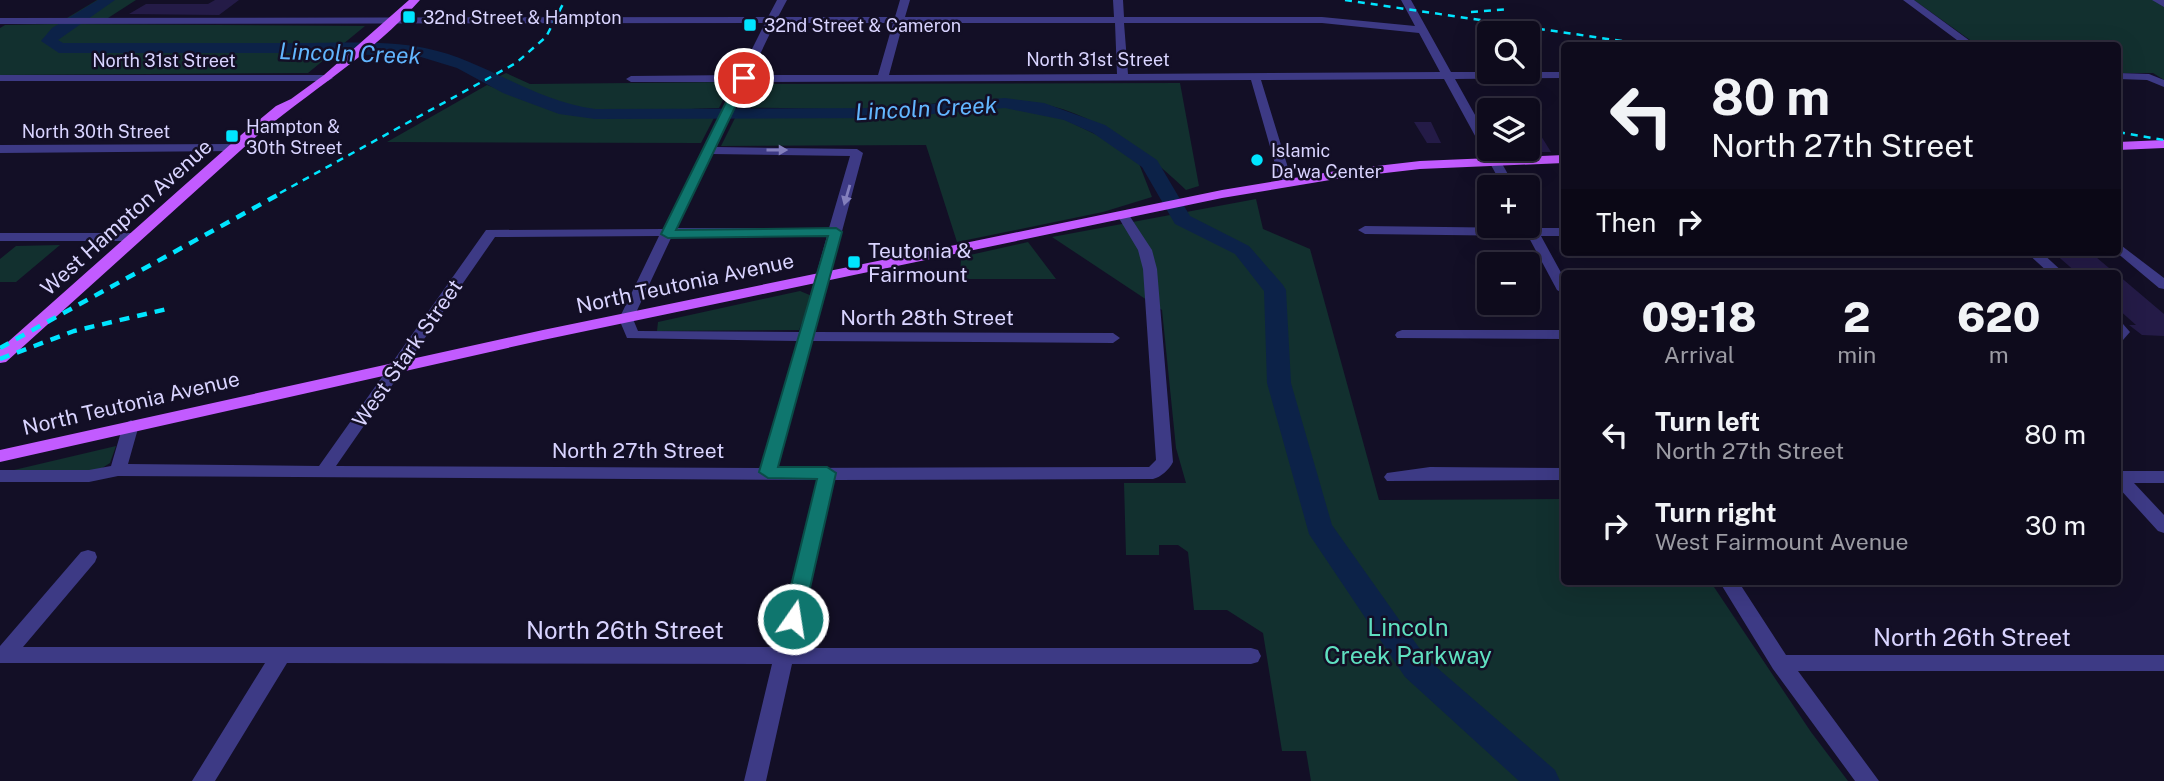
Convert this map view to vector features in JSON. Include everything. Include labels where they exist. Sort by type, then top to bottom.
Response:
[{"type":"main road","name":"West Hampton Avenue","points":[[280,108],[282,101],[313,78],[402,0]]},
{"type":"main road","name":"West Hampton Avenue","points":[[0,358],[280,108],[295,102],[328,78],[415,0]]},
{"type":"main road","points":[[2121,137],[2164,135]]},
{"type":"main road","points":[[2121,146],[2164,144]]},
{"type":"main road","name":"North Teutonia Avenue","points":[[1497,166],[1561,159]]},
{"type":"main road","name":"North Teutonia Avenue","points":[[0,456],[131,425],[822,277],[1289,181],[1383,170],[1497,166],[1561,168]]},
{"type":"street","points":[[626,319],[782,0]]},
{"type":"street","points":[[883,76],[905,0]]},
{"type":"street","points":[[1118,0],[1123,76]]},
{"type":"street","points":[[1406,0],[1502,175]]},
{"type":"street","points":[[1908,0],[1966,42]]},
{"type":"street","points":[[2157,0],[2164,4]]},
{"type":"street","points":[[0,21],[1322,20],[1424,30]]},
{"type":"street","name":"North 31st Street","points":[[631,79],[1561,75]]},
{"type":"street","points":[[1255,76],[1283,171],[1289,181]]},
{"type":"street","points":[[2121,76],[2149,76],[2164,84]]},
{"type":"street","name":"North 31st Street","points":[[1,79],[328,78]]},
{"type":"street","name":"North 30th Street","points":[[0,149],[234,148]]},
{"type":"street","points":[[709,150],[857,153],[768,472]]},
{"type":"street","name":"North 27th Street","points":[[0,476],[89,476],[118,470],[1138,474],[1158,470],[1165,462],[1150,269],[1145,250],[1127,214]]},
{"type":"street","points":[[1365,230],[1477,229]]},
{"type":"street","points":[[1540,229],[1561,232]]},
{"type":"street","points":[[668,234],[836,232]]},
{"type":"street","name":"West Stark Street","points":[[323,472],[491,233],[668,234]]},
{"type":"street","points":[[0,237],[135,237]]},
{"type":"street","points":[[1536,238],[1561,284]]},
{"type":"street","points":[[2121,249],[2164,285]]},
{"type":"street","points":[[2038,256],[2054,270]]},
{"type":"street","name":"North 28th Street","points":[[626,319],[632,335],[1113,338]]},
{"type":"street","points":[[1402,335],[1561,335]]},
{"type":"street","points":[[118,470],[131,425]]},
{"type":"street","points":[[755,781],[827,473]]},
{"type":"street","points":[[1393,477],[1430,473],[1561,474]]},
{"type":"street","points":[[2121,477],[2164,477]]},
{"type":"street","points":[[2121,480],[2164,526]]},
{"type":"street","points":[[2,655],[88,557]]},
{"type":"street","points":[[1731,585],[1780,663],[1868,781]]},
{"type":"street","name":"North 26th Street","points":[[2,655],[1251,656]]},
{"type":"street","points":[[203,781],[280,657]]},
{"type":"street","name":"North 26th Street","points":[[1780,663],[2164,663]]},
{"type":"green space","points":[[97,0],[136,0],[108,18],[67,18]]},
{"type":"green space","points":[[1914,0],[2153,0],[2164,6],[2164,80],[2153,73],[2121,73],[2121,42],[1973,42]]},
{"type":"green space","points":[[5,25],[365,26],[308,73],[0,75],[0,28]]},
{"type":"green space","points":[[506,73],[530,84],[732,82],[719,108],[600,111],[546,101],[498,77]]},
{"type":"green space","points":[[1180,83],[1199,186],[1186,190],[1147,156],[1103,127],[1056,107],[1031,102],[973,101],[860,109],[744,108],[755,84]]},
{"type":"green space","points":[[487,85],[553,111],[576,116],[716,114],[701,143],[387,142]]},
{"type":"green space","points":[[999,107],[1049,112],[1103,138],[1138,161],[1152,197],[1103,212],[957,242],[926,145],[721,146],[736,116],[890,115]]},
{"type":"green space","name":"Lincoln Creek Parkway","points":[[1256,199],[1263,229],[1310,249],[1379,500],[1561,499],[1561,585],[1713,585],[1811,732],[1848,781],[1311,781],[1306,751],[1282,751],[1263,633],[1227,610],[1194,610],[1188,552],[1178,545],[1159,545],[1159,555],[1126,555],[1124,483],[1186,483],[1176,448],[1162,310],[1052,237]]},
{"type":"green space","points":[[1028,242],[1056,279],[960,279],[961,257]]},
{"type":"green space","points":[[60,245],[16,282],[0,282],[0,259],[16,246]]},
{"type":"green space","points":[[800,291],[812,296],[799,330],[657,331],[658,322]]},
{"type":"green space","points":[[116,446],[110,463],[99,470],[14,470]]},
{"type":"building","points":[[215,0],[239,0],[219,15],[129,14],[146,4],[208,4]]},
{"type":"building","points":[[1414,122],[1431,122],[1441,143],[1427,143]]},
{"type":"building","points":[[1540,134],[1551,152],[1540,152]]},
{"type":"building","points":[[2058,256],[2095,256],[2111,270],[2074,270]]},
{"type":"building","points":[[2121,278],[2164,314],[2164,336],[2142,335],[2129,325],[2136,325],[2121,312]]},
{"type":"waterway","name":"Lincoln Creek","points":[[108,0],[58,31],[49,41],[59,48],[323,48],[423,52],[463,65],[509,89],[565,110],[595,114],[884,113],[1005,103],[1038,107],[1070,116],[1099,129],[1150,164],[1182,220],[1242,250],[1275,290],[1279,383],[1319,527],[1416,668],[1543,781]]},
{"type":"railway","points":[[280,193],[516,63],[546,37],[565,0]]},
{"type":"railway","points":[[1345,0],[1628,42]]},
{"type":"railway","points":[[1471,12],[1509,9]]},
{"type":"railway","points":[[2121,133],[2164,140]]},
{"type":"railway","points":[[0,348],[283,192]]},
{"type":"railway","points":[[0,359],[74,331],[171,308]]},
{"type":"place","name":"32nd Street & Hampton","points":[[409,17]]},
{"type":"place","name":"32nd Street & Cameron","points":[[750,25]]},
{"type":"place","name":"Hampton & 30th Street","points":[[232,136]]},
{"type":"place","name":"Islamic Da'wa Center","points":[[1257,160]]},
{"type":"place","name":"Teutonia & Fairmount","points":[[854,262]]},
{"type":"route","points":[[744,78],[668,234],[836,232],[768,472],[827,473],[793,619]]}]
